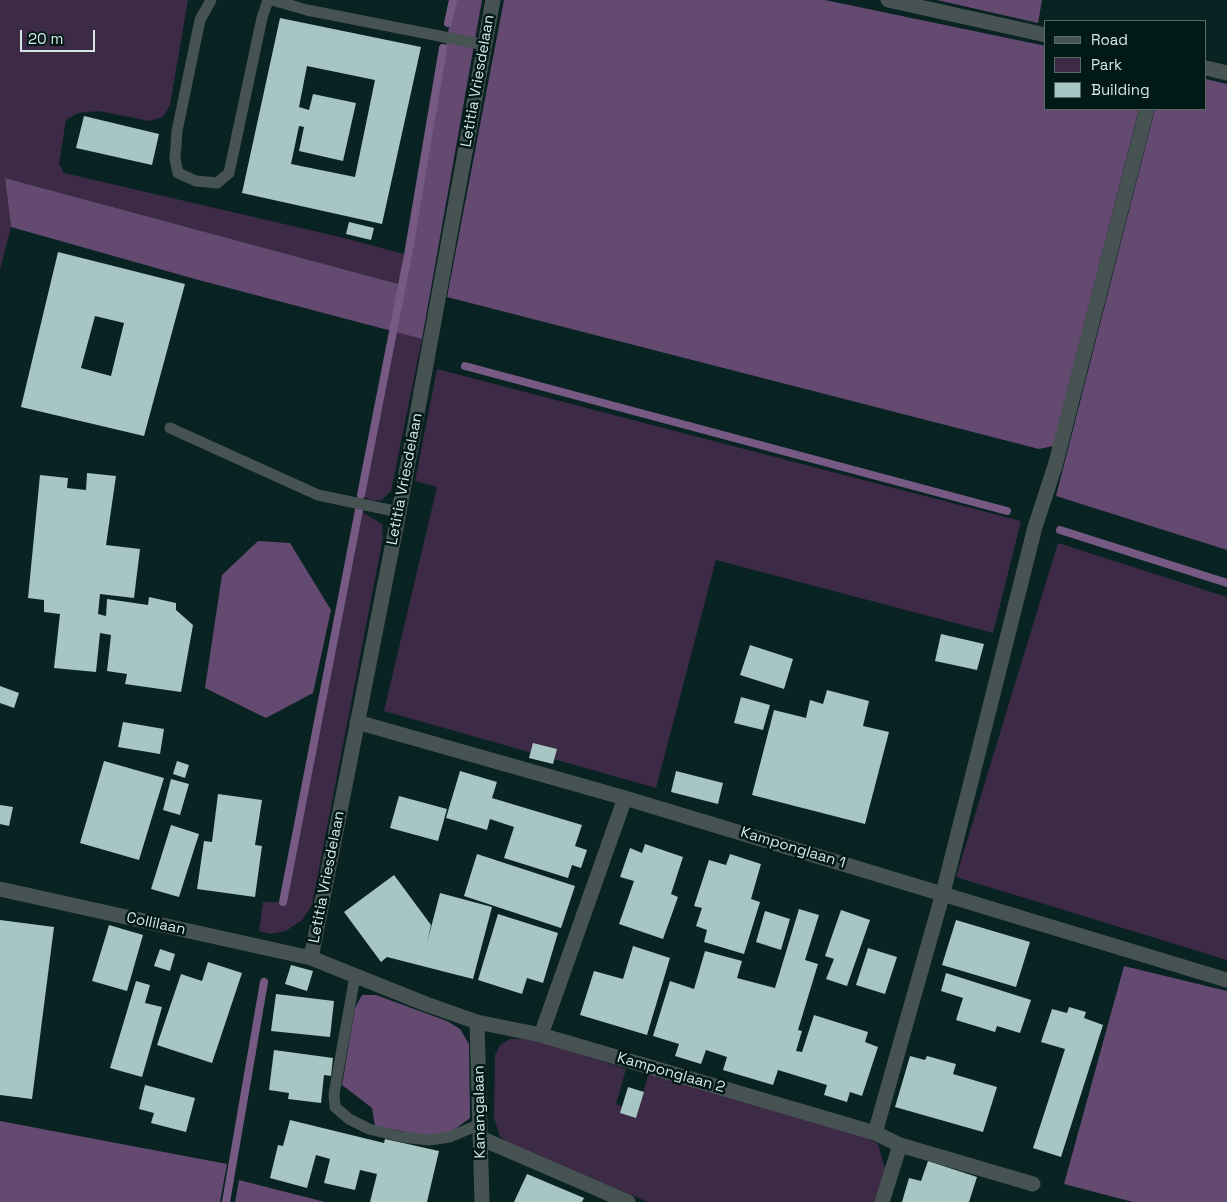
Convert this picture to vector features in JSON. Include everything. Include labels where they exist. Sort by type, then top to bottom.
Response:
[{"type":"street","name":"Letitia Vriesdelaan","points":[[312,958],[399,512],[493,0]]},
{"type":"street","points":[[888,0],[1044,35]]},
{"type":"street","points":[[1207,68],[1227,73]]},
{"type":"street","points":[[876,1133],[942,893],[1030,546],[1055,466],[1147,110]]},
{"type":"street","name":"Kamponglaan 1","points":[[357,722],[625,798],[1227,980]]},
{"type":"street","points":[[541,1035],[625,798]]},
{"type":"street","name":"Collilaan","points":[[0,889],[312,958]]},
{"type":"street","name":"Kamponglaan 2","points":[[312,958],[426,1004],[478,1022],[541,1035],[876,1133],[900,1145],[1033,1184]]},
{"type":"street","name":"Kanangalaan","points":[[478,1022],[482,1202]]},
{"type":"street","points":[[480,1131],[628,1202]]},
{"type":"street","points":[[882,1202],[900,1145]]},
{"type":"lane","points":[[211,0],[200,20],[177,131],[175,159],[178,173],[196,181],[217,182],[229,173],[262,18],[268,0]]},
{"type":"lane","points":[[272,0],[307,10],[485,45]]},
{"type":"lane","points":[[170,428],[318,495],[399,512]]},
{"type":"lane","points":[[355,976],[334,1094],[335,1107],[349,1119],[369,1129],[402,1137],[429,1140],[480,1131]]},
{"type":"green space","points":[[0,0],[188,0],[170,105],[163,117],[149,121],[99,111],[78,113],[66,120],[59,164],[64,173],[340,237],[408,255],[402,285],[5,178],[11,227],[0,270]]},
{"type":"green space","points":[[393,331],[422,339],[391,491],[382,500],[372,501],[361,495]]},
{"type":"green space","points":[[437,369],[1021,521],[993,633],[716,560],[656,788],[384,711],[437,487],[415,481]]},
{"type":"green space","points":[[359,510],[382,524],[383,538],[312,905],[302,920],[286,931],[270,934],[259,931],[263,902],[283,902]]},
{"type":"green space","points":[[1058,543],[1227,597],[1227,960],[956,877]]},
{"type":"green space","points":[[510,1039],[527,1039],[547,1043],[626,1069],[616,1104],[637,1112],[649,1073],[867,1138],[878,1144],[885,1169],[874,1202],[648,1202],[509,1143],[500,1137],[494,1118],[495,1055],[500,1045]]},
{"type":"shaded area","points":[[454,0],[482,0],[422,339],[195,279],[11,227],[5,178],[402,285]]},
{"type":"shaded area","points":[[504,0],[825,0],[1044,46],[1044,110],[1139,110],[1053,446],[1039,449],[447,297]]},
{"type":"shaded area","points":[[937,0],[1042,0],[1038,23]]},
{"type":"shaded area","points":[[1207,79],[1227,84],[1227,550],[1056,496],[1155,110],[1207,110]]},
{"type":"shaded area","points":[[258,541],[290,543],[331,610],[313,693],[266,718],[205,688],[222,575]]},
{"type":"shaded area","points":[[1124,966],[1227,991],[1227,1202],[1133,1202],[1064,1184]]},
{"type":"shaded area","points":[[362,995],[376,995],[447,1021],[460,1029],[469,1044],[470,1118],[451,1132],[427,1136],[375,1126],[372,1108],[342,1085],[355,1008]]},
{"type":"shaded area","points":[[0,1121],[227,1164],[220,1202],[0,1202]]},
{"type":"shaded area","points":[[239,1180],[325,1202],[235,1202]]},
{"type":"building","points":[[280,18],[421,47],[382,224],[242,193]],"holes":[[[307,66],[375,80],[355,177],[291,164],[299,126],[304,127],[299,151],[343,161],[356,103],[313,94],[309,110],[299,107]]]},
{"type":"building","points":[[84,116],[159,134],[152,165],[76,148]]},
{"type":"building","points":[[349,222],[374,228],[371,240],[346,234]]},
{"type":"building","points":[[58,252],[185,284],[144,436],[21,407]],"holes":[[[95,316],[124,323],[111,376],[81,368]]]},
{"type":"building","points":[[87,473],[116,476],[106,545],[140,549],[134,598],[100,594],[98,614],[106,616],[107,599],[148,605],[149,597],[176,603],[176,610],[193,625],[181,692],[125,684],[127,674],[107,671],[111,635],[100,633],[96,672],[54,668],[60,614],[44,612],[44,600],[28,598],[40,475],[68,478],[67,488],[86,490]]},
{"type":"building","points":[[941,634],[984,644],[977,670],[935,661]]},
{"type":"building","points":[[750,645],[793,659],[784,689],[740,675]]},
{"type":"building","points":[[0,686],[19,693],[14,708],[0,703]]},
{"type":"building","points":[[827,690],[869,701],[863,726],[889,732],[865,824],[752,795],[774,710],[806,718],[810,700],[823,704]]},
{"type":"building","points":[[741,697],[770,705],[763,730],[734,723]]},
{"type":"building","points":[[123,722],[164,729],[160,754],[118,747]]},
{"type":"building","points":[[533,743],[557,749],[553,764],[529,758]]},
{"type":"building","points":[[104,761],[164,778],[139,860],[80,843]]},
{"type":"building","points":[[177,761],[189,765],[185,778],[173,774]]},
{"type":"building","points":[[460,771],[497,782],[492,798],[582,825],[575,846],[587,850],[581,868],[572,865],[568,878],[504,858],[514,827],[490,819],[487,830],[446,818]]},
{"type":"building","points":[[676,771],[723,783],[718,804],[671,792]]},
{"type":"building","points":[[171,779],[189,784],[180,815],[163,810]]},
{"type":"building","points":[[218,794],[262,800],[255,845],[262,846],[255,897],[197,889],[204,841],[212,842]]},
{"type":"building","points":[[399,796],[447,809],[438,841],[390,828]]},
{"type":"building","points":[[0,805],[13,807],[9,826],[0,824]]},
{"type":"building","points":[[171,825],[199,834],[179,897],[151,889]]},
{"type":"building","points":[[645,844],[683,857],[671,894],[678,897],[663,939],[619,924],[634,881],[620,877],[630,848],[642,853]]},
{"type":"building","points":[[477,854],[575,886],[561,928],[464,896]]},
{"type":"building","points":[[730,854],[761,864],[751,899],[760,902],[744,954],[704,942],[707,930],[696,926],[702,908],[694,906],[709,860],[726,865]]},
{"type":"building","points":[[394,875],[431,925],[427,943],[440,893],[492,907],[473,979],[387,957],[381,962],[344,912]]},
{"type":"building","points":[[799,909],[819,915],[805,960],[818,964],[798,1030],[802,1031],[796,1051],[802,1052],[814,1015],[868,1032],[865,1042],[878,1047],[862,1096],[850,1092],[847,1102],[824,1095],[827,1085],[778,1070],[773,1085],[723,1070],[727,1057],[706,1050],[701,1064],[675,1056],[679,1044],[653,1036],[670,981],[694,989],[705,951],[742,961],[737,978],[775,988]]},
{"type":"building","points":[[841,910],[870,920],[847,986],[826,979],[834,959],[825,956]]},
{"type":"building","points":[[765,911],[790,919],[781,950],[756,942]]},
{"type":"building","points":[[498,914],[558,933],[543,983],[527,978],[522,994],[478,980]]},
{"type":"building","points":[[0,920],[54,927],[32,1099],[0,1095]]},
{"type":"building","points":[[956,920],[1030,942],[1016,987],[942,965]]},
{"type":"building","points":[[109,925],[143,935],[127,991],[92,981]]},
{"type":"building","points":[[633,946],[670,958],[647,1035],[580,1015],[594,971],[623,979]]},
{"type":"building","points":[[868,948],[897,957],[885,994],[856,985]]},
{"type":"building","points":[[160,949],[175,954],[170,971],[154,966]]},
{"type":"building","points":[[208,962],[242,973],[212,1063],[157,1045],[181,974],[202,981]]},
{"type":"building","points":[[291,965],[313,971],[307,991],[285,984]]},
{"type":"building","points":[[946,973],[1031,1000],[1020,1033],[997,1026],[995,1032],[956,1020],[963,998],[941,991]]},
{"type":"building","points":[[136,981],[150,985],[145,1003],[162,1007],[142,1077],[110,1068]]},
{"type":"building","points":[[276,994],[334,1001],[330,1037],[271,1031]]},
{"type":"building","points":[[1069,1007],[1086,1012],[1084,1018],[1103,1025],[1061,1157],[1033,1148],[1065,1049],[1041,1042],[1052,1009],[1067,1013]]},
{"type":"building","points":[[274,1050],[333,1058],[331,1076],[324,1075],[321,1103],[288,1099],[289,1093],[269,1090]]},
{"type":"building","points":[[910,1056],[925,1060],[927,1056],[956,1064],[953,1074],[997,1087],[983,1132],[895,1107]]},
{"type":"building","points":[[145,1085],[195,1098],[186,1132],[151,1123],[154,1113],[139,1109]]},
{"type":"building","points":[[628,1087],[644,1092],[636,1118],[620,1113]]},
{"type":"building","points":[[290,1120],[384,1143],[385,1139],[439,1151],[427,1202],[370,1202],[377,1174],[360,1170],[355,1190],[324,1183],[330,1159],[316,1155],[307,1188],[270,1178],[278,1145],[283,1146]]},
{"type":"building","points":[[928,1161],[977,1177],[969,1202],[902,1202],[909,1178],[921,1181]]},
{"type":"building","points":[[527,1174],[584,1198],[582,1202],[514,1202]]},
{"type":"waterway","points":[[448,23],[453,0]]},
{"type":"waterway","points":[[361,495],[408,255],[443,48]]},
{"type":"waterway","points":[[465,366],[1007,511]]},
{"type":"waterway","points":[[283,902],[359,510]]},
{"type":"waterway","points":[[1060,530],[1227,583]]},
{"type":"waterway","points":[[226,1202],[264,982]]}]
